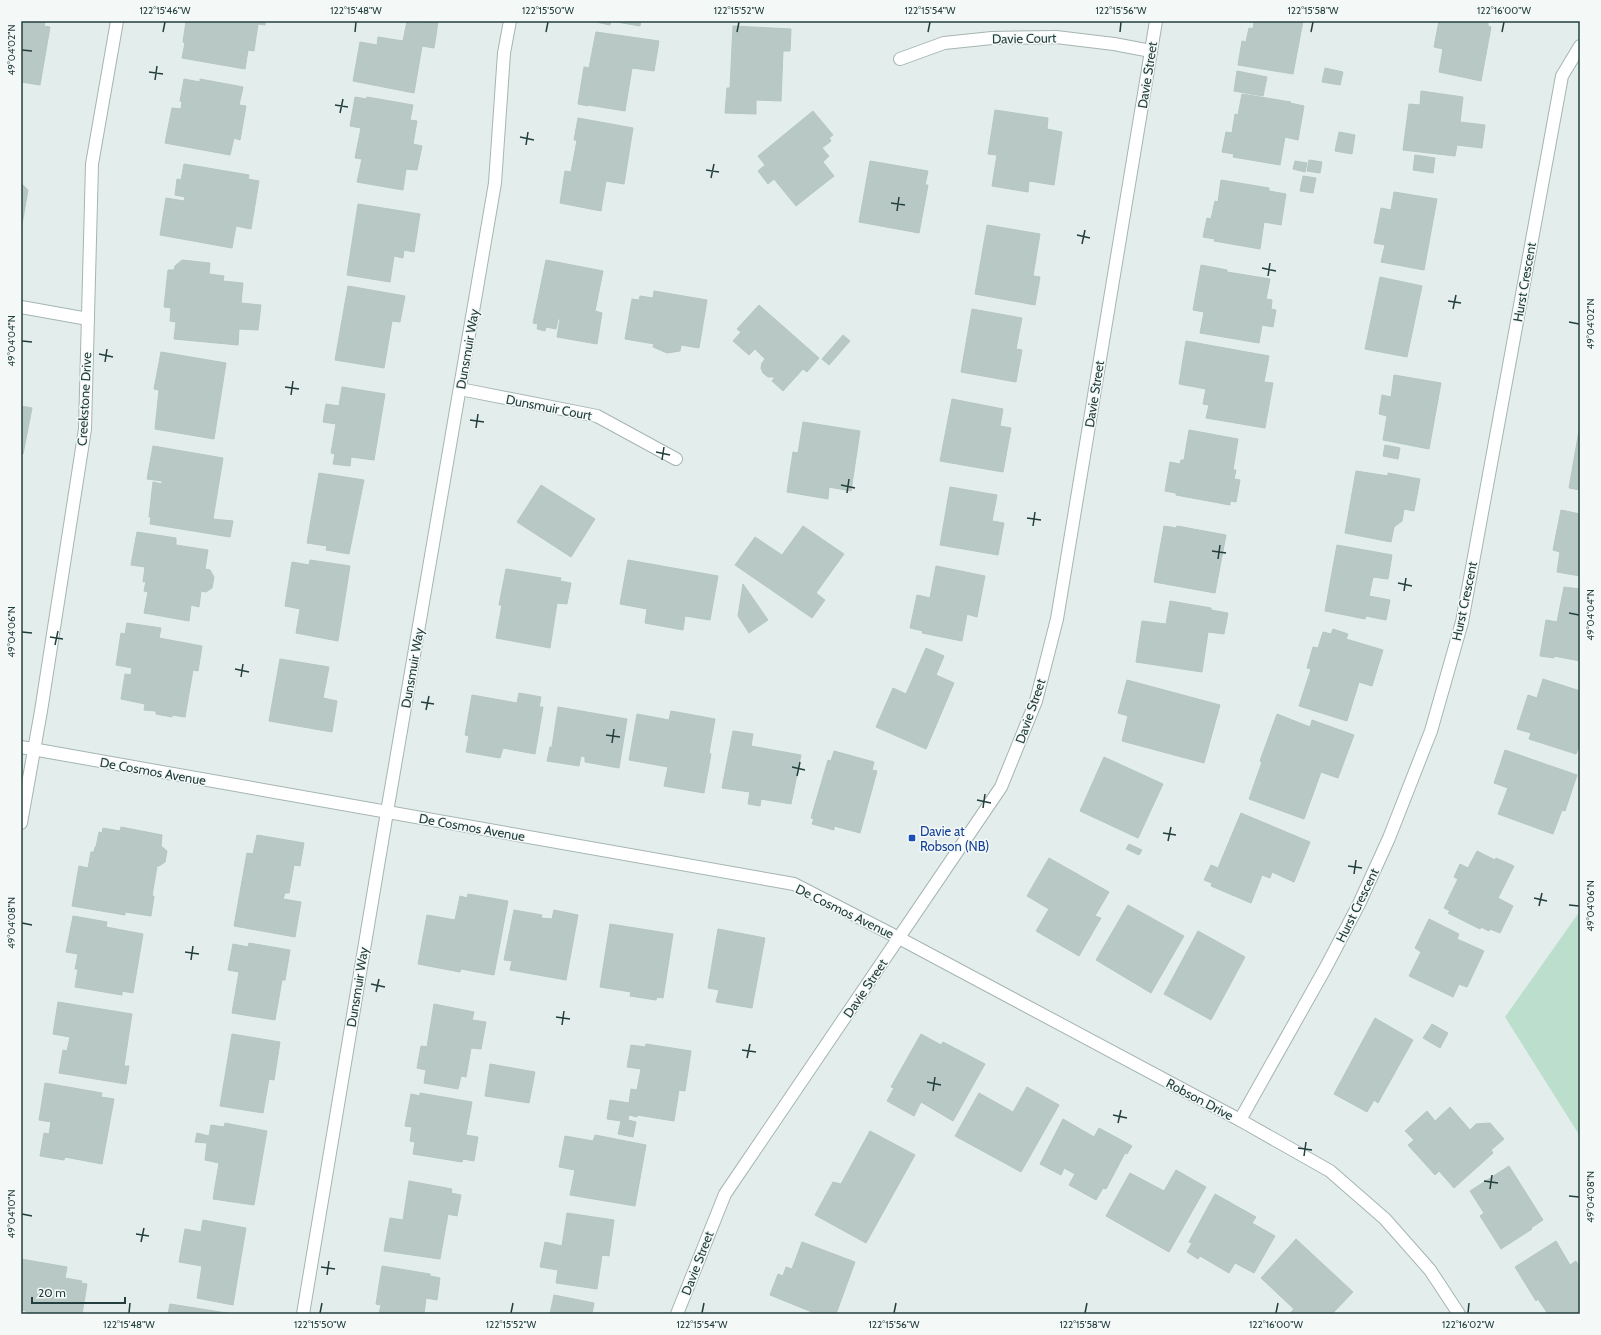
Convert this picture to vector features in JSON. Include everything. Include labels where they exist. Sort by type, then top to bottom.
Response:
[{"type":"street","name":"Creekstone Drive","points":[[21,823],[85,429],[92,164],[117,21]]},
{"type":"street","name":"Dunsmuir Way","points":[[303,1314],[387,812],[495,183],[504,53],[510,21]]},
{"type":"street","name":"Davie Street","points":[[677,1314],[724,1194],[1002,787],[1036,701],[1057,619],[1156,21]]},
{"type":"street","name":"Davie Court","points":[[900,59],[944,43],[992,38],[1056,37],[1114,44],[1151,51]]},
{"type":"street","name":"Hurst Crescent","points":[[1240,1120],[1326,967],[1359,904],[1389,838],[1431,731],[1462,622],[1562,76],[1580,46]]},
{"type":"street","points":[[21,307],[88,319]]},
{"type":"street","name":"Dunsmuir Court","points":[[460,389],[597,416],[676,459]]},
{"type":"street","name":"De Cosmos Avenue","points":[[21,747],[794,884],[899,938]]},
{"type":"street","name":"Robson Drive","points":[[899,938],[1240,1120],[1330,1171],[1385,1219],[1430,1270],[1459,1314]]},
{"type":"green space","points":[[1580,911],[1580,1136],[1505,1017]]},
{"type":"building","points":[[21,21],[45,21],[44,26],[50,27],[40,85],[21,82]]},
{"type":"building","points":[[186,21],[265,21],[265,25],[258,24],[254,51],[248,50],[245,69],[182,58],[185,43],[183,42]]},
{"type":"building","points":[[407,21],[438,22],[434,48],[422,46],[414,93],[353,81],[360,42],[377,45],[378,37],[403,41]]},
{"type":"building","points":[[596,21],[611,21],[610,25]]},
{"type":"building","points":[[611,21],[641,21],[640,26]]},
{"type":"building","points":[[1254,21],[1303,21],[1293,74],[1238,65],[1242,41],[1246,42],[1249,28],[1253,29]]},
{"type":"building","points":[[1439,21],[1488,21],[1488,26],[1491,27],[1481,81],[1439,72],[1443,49],[1434,47]]},
{"type":"building","points":[[733,26],[791,29],[790,51],[783,51],[781,101],[756,100],[756,114],[725,113],[727,88],[730,88]]},
{"type":"building","points":[[596,32],[659,41],[654,71],[632,68],[625,111],[578,104],[584,67],[589,68]]},
{"type":"building","points":[[1325,68],[1343,72],[1340,85],[1322,82]]},
{"type":"building","points":[[1237,71],[1267,77],[1263,96],[1234,91]]},
{"type":"building","points":[[184,79],[200,82],[200,79],[243,87],[239,105],[246,106],[240,140],[234,138],[230,155],[165,143],[172,108],[181,109],[182,102],[180,101]]},
{"type":"building","points":[[1421,91],[1463,97],[1460,122],[1485,125],[1482,148],[1457,145],[1455,156],[1403,150],[1409,104],[1420,105]]},
{"type":"building","points":[[1242,94],[1291,102],[1290,103],[1304,106],[1298,140],[1285,137],[1280,165],[1233,157],[1234,154],[1222,152],[1226,132],[1232,133],[1235,114],[1238,115]]},
{"type":"building","points":[[355,97],[366,99],[367,97],[413,105],[410,120],[417,121],[413,144],[422,146],[417,170],[406,169],[403,190],[357,182],[362,159],[355,158],[361,128],[350,126]]},
{"type":"building","points":[[995,110],[1048,118],[1047,129],[1062,132],[1054,185],[1029,181],[1028,192],[992,186],[997,155],[988,154]]},
{"type":"building","points":[[813,111],[833,135],[829,138],[831,141],[822,148],[829,156],[823,162],[834,176],[796,206],[774,179],[768,184],[758,171],[765,165],[758,156]]},
{"type":"building","points":[[578,118],[633,128],[624,184],[606,181],[601,211],[560,203],[565,171],[571,172],[577,140],[574,140]]},
{"type":"building","points":[[1339,132],[1355,135],[1352,154],[1335,151]]},
{"type":"building","points":[[1415,155],[1435,158],[1433,173],[1413,170]]},
{"type":"building","points":[[1309,160],[1322,162],[1320,173],[1307,171]]},
{"type":"building","points":[[870,161],[928,171],[925,185],[928,185],[919,233],[859,222]]},
{"type":"building","points":[[1295,161],[1307,163],[1305,172],[1293,169]]},
{"type":"building","points":[[184,164],[249,175],[248,179],[259,181],[251,229],[236,226],[232,248],[160,235],[166,198],[184,201],[185,197],[175,195],[177,179],[181,180]]},
{"type":"building","points":[[1303,176],[1316,178],[1313,193],[1300,191]]},
{"type":"building","points":[[1221,180],[1269,188],[1269,191],[1286,194],[1281,225],[1264,222],[1260,249],[1214,241],[1215,239],[1203,237],[1207,218],[1211,219],[1215,201],[1218,202]]},
{"type":"building","points":[[21,183],[28,190],[21,230]]},
{"type":"building","points":[[1394,192],[1437,199],[1424,270],[1381,262],[1385,245],[1374,243],[1381,208],[1391,210]]},
{"type":"building","points":[[358,204],[420,214],[414,252],[404,250],[403,258],[394,256],[390,282],[347,275]]},
{"type":"building","points":[[987,225],[1040,234],[1033,276],[1040,277],[1035,305],[975,294]]},
{"type":"building","points":[[182,260],[210,263],[209,274],[224,276],[223,281],[243,283],[241,303],[261,305],[258,330],[239,329],[238,345],[174,339],[176,322],[170,321],[171,308],[164,307],[168,270],[174,270],[175,266]]},
{"type":"building","points":[[546,260],[603,271],[595,311],[602,313],[597,344],[557,337],[560,319],[558,319],[556,329],[546,327],[545,331],[537,329],[538,324],[533,323]]},
{"type":"building","points":[[1201,265],[1227,270],[1227,272],[1270,279],[1266,299],[1272,300],[1271,309],[1276,310],[1273,327],[1262,325],[1259,343],[1200,333],[1204,312],[1193,310]]},
{"type":"building","points":[[1380,277],[1422,286],[1407,357],[1365,349]]},
{"type":"building","points":[[348,286],[405,296],[400,322],[392,321],[384,368],[335,360]]},
{"type":"building","points":[[654,291],[707,300],[699,348],[681,345],[680,351],[667,353],[653,347],[654,344],[625,339],[632,299],[639,300],[640,296],[653,298]]},
{"type":"building","points":[[759,305],[819,358],[807,372],[803,369],[783,391],[772,381],[775,377],[768,377],[763,373],[761,368],[765,359],[755,349],[749,355],[733,341],[741,332],[737,329]]},
{"type":"building","points":[[972,309],[1022,318],[1016,349],[1022,350],[1016,382],[961,372]]},
{"type":"building","points":[[843,335],[850,341],[829,365],[822,359]]},
{"type":"building","points":[[1186,341],[1269,356],[1264,382],[1273,383],[1265,428],[1206,418],[1209,405],[1203,404],[1206,389],[1179,384]]},
{"type":"building","points":[[161,352],[226,363],[214,439],[155,429],[159,390],[154,389]]},
{"type":"building","points":[[1394,375],[1441,383],[1429,449],[1383,440],[1387,416],[1379,414],[1382,395],[1391,397]]},
{"type":"building","points":[[342,387],[385,394],[374,460],[351,457],[350,466],[333,464],[335,454],[331,453],[336,424],[323,422],[326,404],[339,406]]},
{"type":"building","points":[[952,399],[1003,409],[1000,426],[1011,428],[1003,472],[940,461]]},
{"type":"building","points":[[21,406],[32,408],[23,454],[21,453]]},
{"type":"building","points":[[803,422],[860,431],[851,491],[829,487],[828,499],[787,492],[793,452],[798,453]]},
{"type":"building","points":[[1580,425],[1580,490],[1569,488]]},
{"type":"building","points":[[1189,430],[1238,439],[1233,470],[1236,470],[1234,479],[1240,480],[1236,502],[1230,501],[1230,505],[1176,495],[1176,493],[1165,491],[1170,462],[1180,464],[1181,460],[1184,460]]},
{"type":"building","points":[[1385,445],[1400,448],[1398,459],[1383,456]]},
{"type":"building","points":[[153,446],[223,458],[213,519],[233,521],[230,537],[150,524],[151,517],[149,517],[153,482],[162,484],[162,481],[147,479]]},
{"type":"building","points":[[1356,471],[1388,476],[1388,473],[1420,479],[1414,511],[1404,509],[1402,521],[1394,527],[1391,542],[1345,533]]},
{"type":"building","points":[[319,473],[364,480],[349,554],[326,550],[327,546],[307,543]]},
{"type":"building","points":[[541,485],[595,519],[571,557],[517,522]]},
{"type":"building","points":[[950,487],[997,495],[992,521],[1004,523],[998,555],[940,545]]},
{"type":"building","points":[[1561,510],[1580,514],[1580,576],[1557,572],[1560,552],[1553,550]]},
{"type":"building","points":[[803,526],[844,554],[816,593],[825,600],[812,618],[735,565],[755,537],[782,555]]},
{"type":"building","points":[[1164,526],[1176,528],[1177,526],[1226,535],[1215,593],[1154,582]]},
{"type":"building","points":[[137,532],[176,538],[176,545],[208,550],[205,569],[210,570],[214,577],[212,588],[206,592],[201,591],[199,607],[191,605],[189,621],[144,613],[148,592],[144,591],[146,581],[143,582],[145,567],[131,565]]},
{"type":"building","points":[[1337,545],[1392,555],[1388,579],[1373,577],[1369,596],[1390,600],[1386,620],[1366,616],[1365,619],[1325,611]]},
{"type":"building","points":[[310,560],[350,566],[338,641],[296,633],[300,609],[285,606],[292,562],[309,565]]},
{"type":"building","points":[[628,560],[718,576],[710,620],[685,616],[683,630],[645,623],[647,609],[620,604]]},
{"type":"building","points":[[936,566],[985,576],[977,617],[967,614],[962,641],[922,633],[923,631],[910,628],[917,595],[930,598]]},
{"type":"building","points":[[506,569],[561,578],[560,581],[571,583],[567,604],[557,603],[550,648],[496,638],[502,605],[499,605]]},
{"type":"building","points":[[743,584],[768,620],[749,633],[738,616]]},
{"type":"building","points":[[1564,587],[1580,589],[1580,661],[1554,656],[1554,658],[1540,656],[1546,620],[1557,622]]},
{"type":"building","points":[[1170,601],[1211,608],[1211,610],[1228,613],[1224,634],[1208,632],[1202,672],[1136,662],[1142,621],[1166,624]]},
{"type":"building","points":[[127,623],[161,628],[159,638],[202,646],[198,671],[193,670],[185,717],[172,715],[172,717],[156,714],[156,711],[144,710],[145,704],[121,699],[125,674],[131,675],[132,668],[116,665],[121,633],[125,634]]},
{"type":"building","points":[[1333,629],[1348,634],[1346,639],[1383,650],[1372,686],[1359,682],[1347,721],[1299,706],[1311,669],[1307,668],[1313,647],[1318,648],[1323,632],[1331,634]]},
{"type":"building","points":[[926,648],[944,656],[936,675],[954,683],[926,749],[876,727],[893,688],[906,694]]},
{"type":"building","points":[[280,659],[329,667],[323,698],[337,701],[332,732],[269,721]]},
{"type":"building","points":[[1543,679],[1580,691],[1580,743],[1576,754],[1529,739],[1531,733],[1517,729],[1528,695],[1537,698]]},
{"type":"building","points":[[1127,680],[1220,705],[1204,763],[1122,741],[1128,716],[1118,713]]},
{"type":"building","points":[[519,693],[541,697],[539,707],[543,707],[535,754],[503,748],[500,758],[466,752],[469,736],[465,735],[472,695],[517,703]]},
{"type":"building","points":[[558,707],[627,719],[619,768],[585,762],[585,757],[581,756],[579,766],[547,761],[550,747],[552,747]]},
{"type":"building","points":[[671,711],[715,719],[704,793],[664,786],[668,767],[629,760],[637,714],[669,720]]},
{"type":"building","points":[[1277,714],[1310,727],[1312,720],[1354,735],[1338,778],[1321,772],[1304,819],[1249,799],[1262,762],[1260,761]]},
{"type":"building","points":[[733,731],[753,734],[751,746],[801,755],[791,804],[761,799],[760,806],[748,804],[750,792],[722,788]]},
{"type":"building","points":[[1505,750],[1577,775],[1565,811],[1562,810],[1553,834],[1498,814],[1508,788],[1494,783]]},
{"type":"building","points":[[834,751],[874,762],[872,770],[877,771],[860,833],[834,826],[834,830],[812,824],[814,819],[811,818],[828,760],[831,761]]},
{"type":"building","points":[[1104,757],[1163,784],[1138,838],[1080,811]]},
{"type":"building","points":[[1241,813],[1310,842],[1294,882],[1272,872],[1270,878],[1262,875],[1251,903],[1211,886],[1212,883],[1204,880],[1211,865],[1218,868]]},
{"type":"building","points":[[121,827],[162,835],[161,846],[167,851],[165,862],[157,866],[152,896],[154,896],[151,916],[125,912],[125,915],[72,906],[79,866],[88,868],[91,852],[94,852],[96,847],[99,832],[102,833],[103,828],[120,831]]},
{"type":"building","points":[[257,835],[304,843],[300,866],[294,865],[289,893],[285,893],[283,899],[301,902],[295,937],[234,926],[247,853],[253,854]]},
{"type":"building","points":[[1129,844],[1142,850],[1139,855],[1126,849]]},
{"type":"building","points":[[1477,851],[1495,860],[1496,858],[1514,866],[1498,898],[1513,906],[1500,933],[1490,929],[1489,931],[1481,927],[1480,929],[1448,913],[1450,911],[1444,908],[1458,879],[1454,877],[1460,864],[1468,868]]},
{"type":"building","points":[[1049,858],[1109,892],[1095,916],[1101,918],[1079,956],[1036,931],[1049,909],[1027,896]]},
{"type":"building","points":[[468,894],[508,901],[494,975],[461,969],[460,972],[418,964],[427,915],[455,920],[460,896],[467,898]]},
{"type":"building","points":[[1128,905],[1184,936],[1151,993],[1096,960]]},
{"type":"building","points":[[514,910],[542,915],[541,918],[552,919],[554,910],[578,915],[566,980],[510,970],[512,961],[504,960]]},
{"type":"building","points":[[73,916],[107,922],[106,927],[143,934],[133,993],[122,991],[122,995],[75,987],[78,969],[75,969],[78,954],[66,952]]},
{"type":"building","points":[[1429,919],[1459,934],[1457,939],[1484,951],[1467,987],[1459,984],[1453,997],[1409,976],[1421,952],[1415,948]]},
{"type":"building","points":[[610,924],[673,934],[663,998],[657,997],[656,1000],[630,996],[631,992],[600,987]]},
{"type":"building","points":[[718,929],[765,938],[752,1008],[716,1002],[719,990],[708,988]]},
{"type":"building","points":[[1198,931],[1245,957],[1211,1020],[1164,994]]},
{"type":"building","points":[[249,943],[290,950],[285,980],[282,980],[275,1020],[232,1013],[239,972],[228,970],[233,944],[248,947]]},
{"type":"building","points":[[58,1002],[132,1014],[124,1066],[129,1066],[126,1084],[59,1073],[63,1050],[67,1051],[70,1037],[53,1034]]},
{"type":"building","points":[[434,1004],[474,1012],[472,1020],[486,1022],[481,1049],[471,1048],[466,1077],[461,1076],[458,1089],[424,1083],[426,1070],[417,1068],[421,1046],[427,1047]]},
{"type":"building","points":[[1375,1018],[1413,1040],[1378,1103],[1374,1100],[1367,1112],[1334,1094]]},
{"type":"building","points":[[1432,1024],[1448,1033],[1440,1048],[1423,1038]]},
{"type":"building","points":[[232,1034],[280,1042],[274,1080],[269,1079],[263,1113],[220,1106]]},
{"type":"building","points":[[921,1034],[941,1045],[943,1042],[985,1064],[953,1121],[921,1102],[914,1116],[887,1101],[894,1088],[891,1087]]},
{"type":"building","points":[[646,1044],[691,1051],[685,1091],[679,1090],[674,1121],[629,1115],[628,1120],[636,1122],[633,1137],[618,1134],[621,1121],[607,1119],[610,1100],[629,1103],[631,1089],[637,1090],[641,1069],[627,1067],[631,1045],[645,1047]]},
{"type":"building","points":[[490,1064],[535,1072],[529,1103],[485,1096]]},
{"type":"building","points":[[45,1083],[102,1093],[101,1097],[114,1099],[102,1164],[65,1157],[64,1160],[40,1156],[44,1133],[49,1134],[51,1122],[39,1120]]},
{"type":"building","points":[[1027,1087],[1059,1105],[1021,1172],[955,1136],[979,1093],[1013,1112]]},
{"type":"building","points":[[420,1093],[472,1102],[466,1135],[478,1137],[474,1161],[463,1159],[462,1162],[413,1154],[415,1142],[410,1141],[412,1127],[405,1126],[411,1094],[420,1096]]},
{"type":"building","points":[[1450,1107],[1470,1130],[1476,1124],[1490,1123],[1504,1139],[1491,1150],[1493,1153],[1454,1188],[1439,1171],[1435,1175],[1408,1145],[1414,1140],[1405,1131],[1427,1111],[1435,1121]]},
{"type":"building","points":[[1063,1119],[1094,1137],[1099,1128],[1132,1146],[1127,1154],[1125,1153],[1106,1189],[1103,1188],[1096,1200],[1069,1185],[1075,1174],[1064,1168],[1061,1175],[1040,1164]]},
{"type":"building","points":[[225,1123],[267,1131],[254,1205],[213,1199],[219,1163],[205,1160],[207,1143],[195,1142],[197,1133],[209,1136],[211,1125],[224,1127]]},
{"type":"building","points":[[870,1131],[915,1155],[866,1243],[815,1215],[833,1182],[841,1184]]},
{"type":"building","points":[[595,1135],[646,1145],[635,1206],[570,1195],[575,1170],[559,1167],[565,1136],[593,1141]]},
{"type":"building","points":[[1509,1166],[1543,1220],[1501,1249],[1480,1216],[1484,1213],[1470,1191]]},
{"type":"building","points":[[1176,1170],[1206,1187],[1169,1252],[1106,1216],[1130,1173],[1164,1191]]},
{"type":"building","points":[[409,1181],[452,1189],[451,1193],[461,1195],[457,1216],[448,1214],[440,1259],[384,1251],[390,1218],[403,1220]]},
{"type":"building","points":[[1215,1194],[1256,1217],[1252,1223],[1275,1236],[1254,1273],[1235,1263],[1229,1273],[1200,1256],[1198,1259],[1187,1252],[1192,1243],[1189,1242]]},
{"type":"building","points":[[567,1213],[614,1220],[609,1256],[602,1255],[597,1289],[556,1283],[558,1270],[540,1267],[545,1242],[562,1246]]},
{"type":"building","points":[[203,1220],[246,1228],[233,1305],[197,1298],[202,1266],[179,1262],[185,1229],[201,1232]]},
{"type":"building","points":[[1296,1239],[1353,1292],[1332,1314],[1289,1314],[1294,1309],[1261,1278]]},
{"type":"building","points":[[1556,1241],[1570,1265],[1576,1261],[1580,1267],[1580,1273],[1578,1274],[1580,1277],[1580,1312],[1577,1314],[1548,1314],[1538,1299],[1536,1301],[1515,1267]]},
{"type":"building","points":[[802,1242],[855,1262],[836,1314],[811,1314],[812,1312],[770,1295],[778,1274],[783,1276],[786,1267],[792,1269]]},
{"type":"building","points":[[21,1259],[67,1267],[65,1278],[82,1281],[81,1283],[87,1284],[82,1314],[26,1314],[26,1311],[21,1310],[23,1297],[21,1296]]},
{"type":"building","points":[[382,1266],[430,1274],[430,1276],[440,1278],[437,1300],[426,1298],[424,1314],[379,1314],[381,1305],[376,1304]]},
{"type":"building","points":[[554,1295],[594,1303],[592,1314],[550,1314]]},
{"type":"building","points":[[170,1304],[233,1314],[168,1314]]},
{"type":"place","name":"Davie at Robson (NB)","points":[[912,838]]}]
